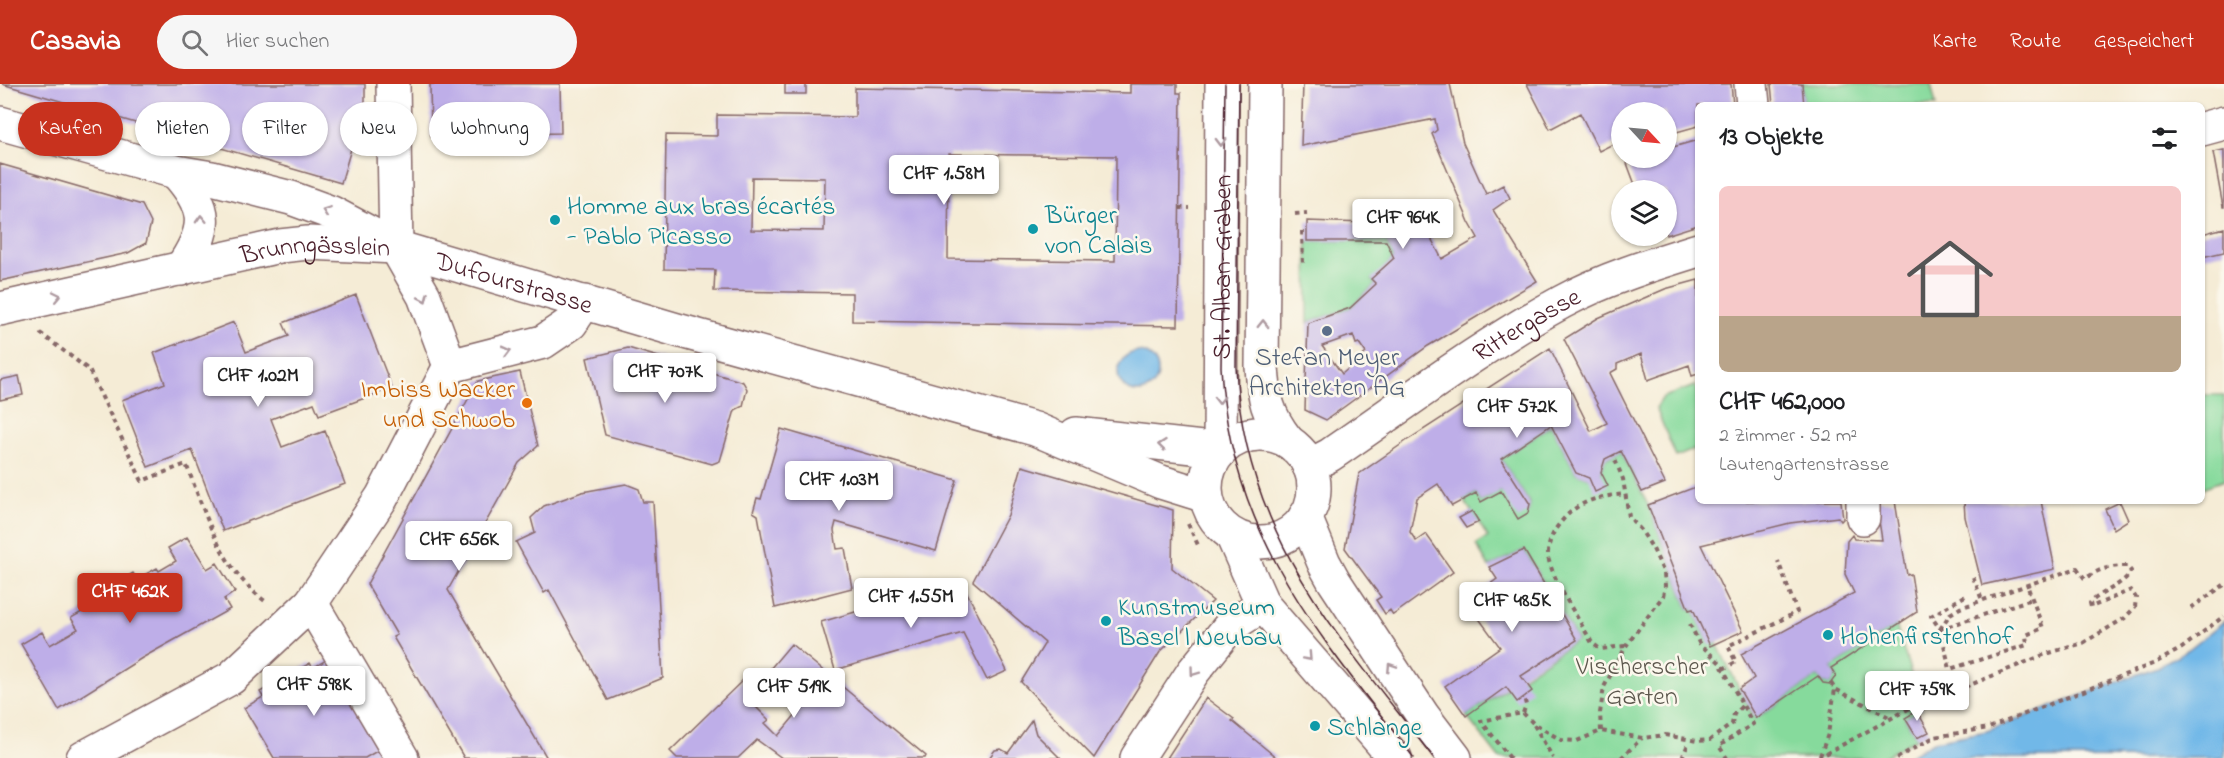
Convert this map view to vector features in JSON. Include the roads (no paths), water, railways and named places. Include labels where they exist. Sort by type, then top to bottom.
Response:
[{"type":"street","name":"Brunngässlein","points":[[3,308],[280,246],[308,243],[396,247],[393,84]]},
{"type":"street","name":"St. Alban-Graben","points":[[1220,450],[1222,84]]},
{"type":"street","name":"St. Alban-Graben","points":[[1265,84],[1262,367],[1264,397],[1269,413],[1286,439]]},
{"type":"street","points":[[1751,84],[1753,102]]},
{"type":"street","name":"Dufourstrasse","points":[[0,123],[176,172],[213,178],[291,198],[332,213],[396,247],[1035,429],[1161,482],[1194,505]]},
{"type":"street","points":[[2205,128],[2224,123]]},
{"type":"street","name":"Brunngässlein","points":[[176,172],[198,200],[202,215],[197,242],[181,269]]},
{"type":"street","points":[[83,758],[231,678],[301,612],[382,497],[450,366],[424,296],[396,247]]},
{"type":"street","name":"Rittergasse","points":[[1310,466],[1330,455],[1485,347],[1564,301],[1648,266],[1695,251]]},
{"type":"street","points":[[450,366],[543,342],[571,323],[585,302]]},
{"type":"street","name":"Dufourstrasse","points":[[1035,429],[1220,450]]},
{"type":"street","points":[[1252,434],[1269,434],[1286,439],[1300,451],[1310,466],[1314,483],[1312,501],[1305,517],[1293,530],[1279,538],[1247,541],[1232,535],[1219,524],[1211,511],[1194,505],[1210,464],[1220,450],[1230,442],[1252,434]]},
{"type":"street","points":[[1305,517],[1324,563],[1335,581],[1423,716],[1455,758]]},
{"type":"street","points":[[1232,535],[1263,605],[1395,758]]},
{"type":"street","points":[[1137,758],[1193,672],[1230,626],[1263,605]]},
{"type":"street","points":[[301,612],[402,758]]},
{"type":"water","points":[[1138,352],[1152,358],[1158,372],[1152,386],[1138,392],[1124,386],[1118,372],[1124,358]]},
{"type":"water","points":[[2224,621],[2224,758],[1905,758],[1935,741],[1987,731],[2157,667],[2189,649]]},
{"type":"tram line","points":[[1225,84],[1221,367],[1228,426],[1241,481],[1260,531],[1284,578],[1344,668],[1414,758]]},
{"type":"tram line","points":[[1239,84],[1236,367],[1243,427],[1257,481],[1276,532],[1301,579],[1330,624],[1434,758]]},
{"type":"place","name":"Homme aux bras écartés - Pablo Picasso","points":[[555,220]]},
{"type":"place","name":"Bürger von Calais","points":[[1033,229]]},
{"type":"place","name":"Stefan Meyer Architekten AG","points":[[1327,331]]},
{"type":"place","name":"Imbiss Wacker und Schwob","points":[[527,403]]},
{"type":"place","name":"Kunstmuseum Basel | Neubau","points":[[1106,621]]},
{"type":"place","name":"Hohenfirstenhof","points":[[1828,635]]},
{"type":"place","name":"Schlange","points":[[1315,726]]},
{"type":"park label","name":"Vischerscher Garten","points":[[1642,680]]}]
